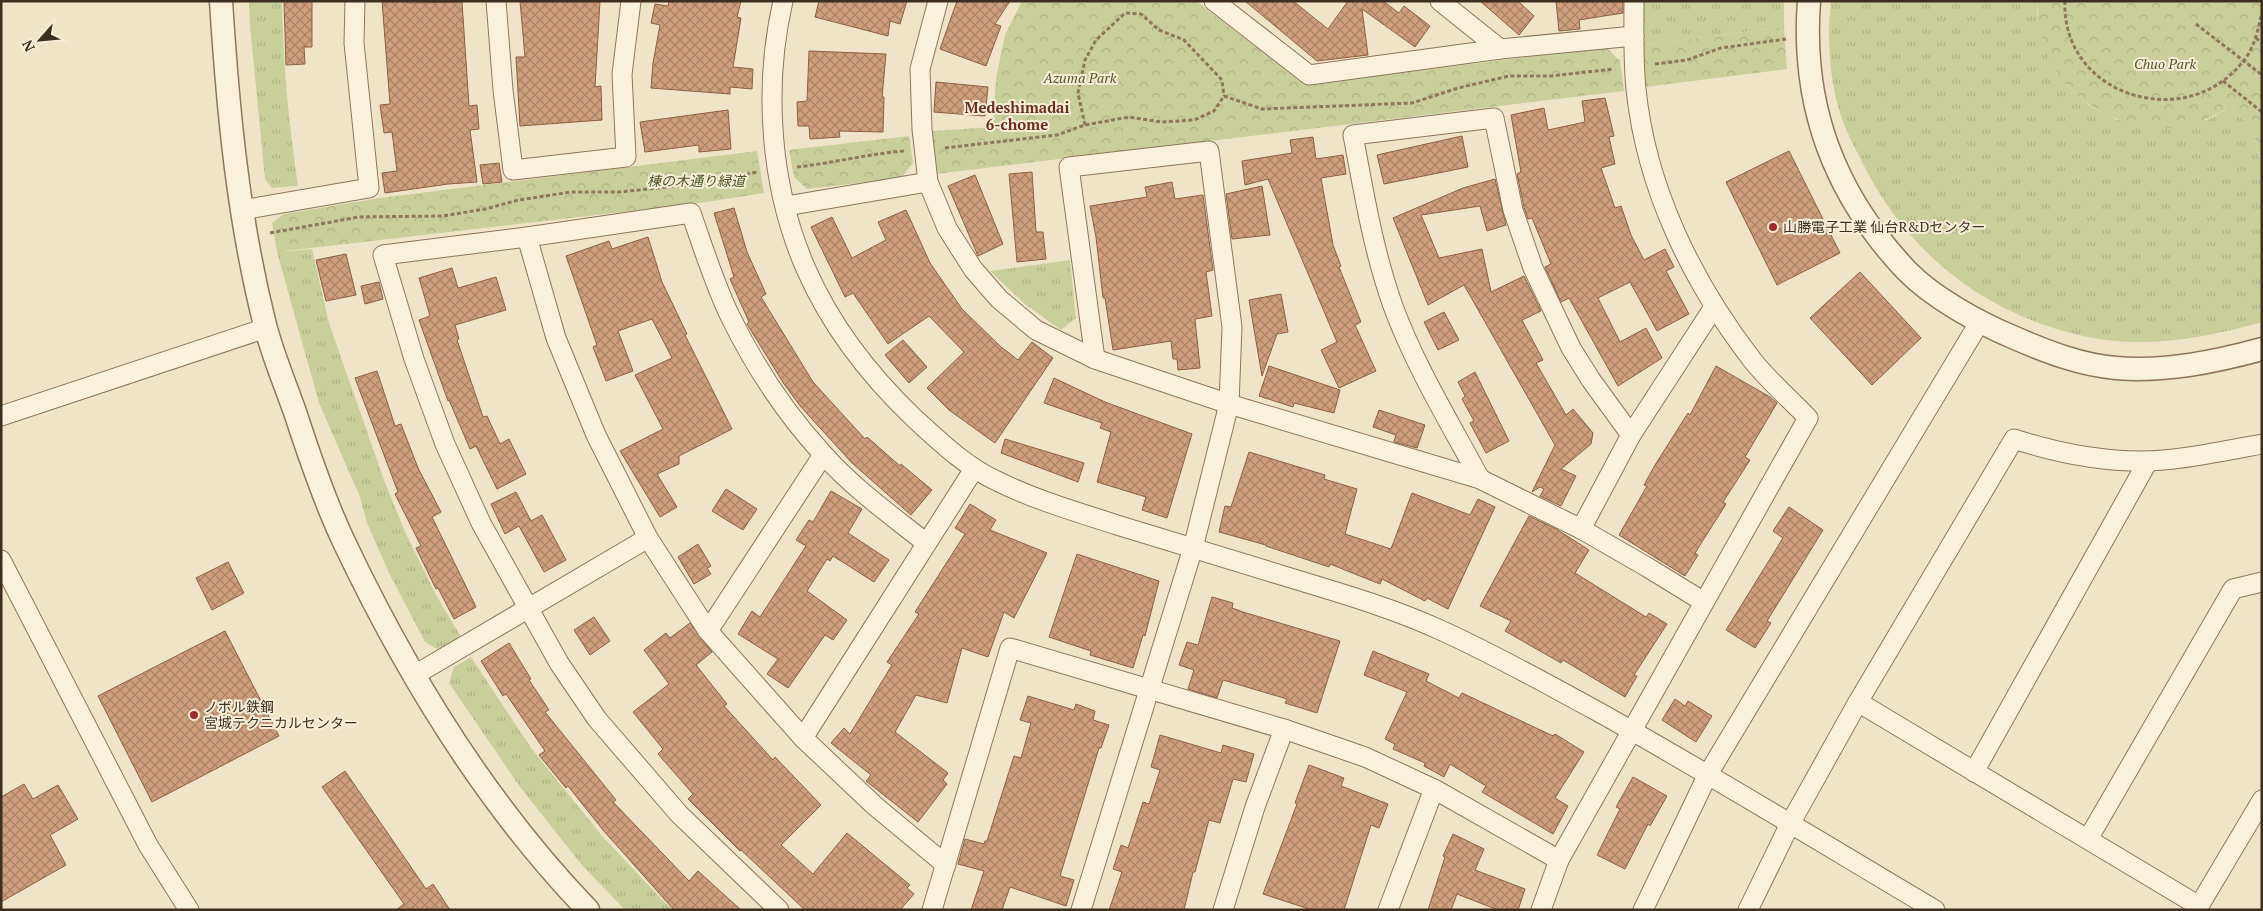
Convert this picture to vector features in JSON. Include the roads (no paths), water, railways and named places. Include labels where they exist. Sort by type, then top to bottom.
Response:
[{"type":"street","points":[[221,1],[228,114],[242,210],[266,328],[303,437],[343,540],[413,676],[478,776],[558,878],[588,910]]},
{"type":"street","points":[[242,210],[369,188],[354,43],[355,1]]},
{"type":"street","points":[[496,1],[503,90],[513,170],[626,158],[622,74],[631,1]]},
{"type":"street","points":[[783,1],[777,26],[772,84],[778,169],[790,222],[806,270],[834,320],[865,367],[919,422],[974,469],[996,481],[1056,505],[1400,612],[1488,651],[1708,774],[1934,910]]},
{"type":"street","points":[[938,1],[920,69],[924,150],[928,182],[947,228],[973,269],[999,299],[1036,330],[1095,359],[1229,404],[1480,479],[1580,529],[1704,602]]},
{"type":"street","points":[[1214,1],[1309,75],[1500,49],[1634,36]]},
{"type":"street","points":[[1440,1],[1500,49]]},
{"type":"street","points":[[1541,910],[1558,860],[1808,418],[1754,362],[1714,307],[1678,241],[1651,167],[1639,106],[1635,66],[1634,1]]},
{"type":"street","points":[[1809,1],[1808,50],[1812,92],[1822,131],[1833,161],[1849,195],[1879,237],[1907,271],[1979,323],[2029,345],[2076,361],[2116,368],[2167,368],[2222,360],[2262,349]]},
{"type":"street","points":[[1480,479],[1422,370],[1394,307],[1374,246],[1353,135],[1494,118],[1513,210],[1533,268],[1571,348],[1591,380],[1632,436]]},
{"type":"street","points":[[1081,910],[1193,548],[1229,404],[1232,327],[1209,151],[1069,168],[1095,359]]},
{"type":"street","points":[[786,206],[928,182]]},
{"type":"street","points":[[779,910],[679,814],[597,719],[559,663],[481,523],[445,444],[414,359],[383,255],[527,237],[691,213],[713,276],[749,352],[786,410],[823,455],[876,505],[926,543]]},
{"type":"street","points":[[527,237],[556,338],[596,435],[648,538],[708,631],[803,738],[875,806],[946,865]]},
{"type":"street","points":[[1580,529],[1632,436],[1714,307]]},
{"type":"street","points":[[1642,910],[1708,774],[1979,323]]},
{"type":"street","points":[[1,416],[266,328]]},
{"type":"street","points":[[1748,910],[1790,824],[1858,702],[2014,439],[2044,449],[2090,458],[2148,461],[2202,456],[2262,444]]},
{"type":"street","points":[[708,631],[823,455]]},
{"type":"street","points":[[1974,772],[2148,461]]},
{"type":"street","points":[[803,738],[974,469]]},
{"type":"street","points":[[413,676],[648,538]]},
{"type":"street","points":[[1,560],[148,845],[189,910]]},
{"type":"street","points":[[2088,839],[2233,589],[2262,582]]},
{"type":"street","points":[[932,910],[1010,648],[1284,729],[1365,757],[1434,790],[1558,860]]},
{"type":"street","points":[[1858,702],[2199,906],[2262,800]]},
{"type":"street","points":[[1224,910],[1255,808],[1284,729]]},
{"type":"street","points":[[1388,910],[1434,790]]},
{"type":"place","name":"山勝電子工業 仙台R&Dセンター","points":[[1773,227]]},
{"type":"place","name":"ノボル鉄鋼 宮城テクニカルセンター","points":[[194,715]]},
{"type":"district","name":"Medeshimadai 6-chome","points":[[1017,116]]},
{"type":"park label","name":"Chuo Park","points":[[2165,64]]},
{"type":"park label","name":"Azuma Park","points":[[1080,78]]},
{"type":"park label","name":"棟の木通り緑道","points":[[696,181]]}]
